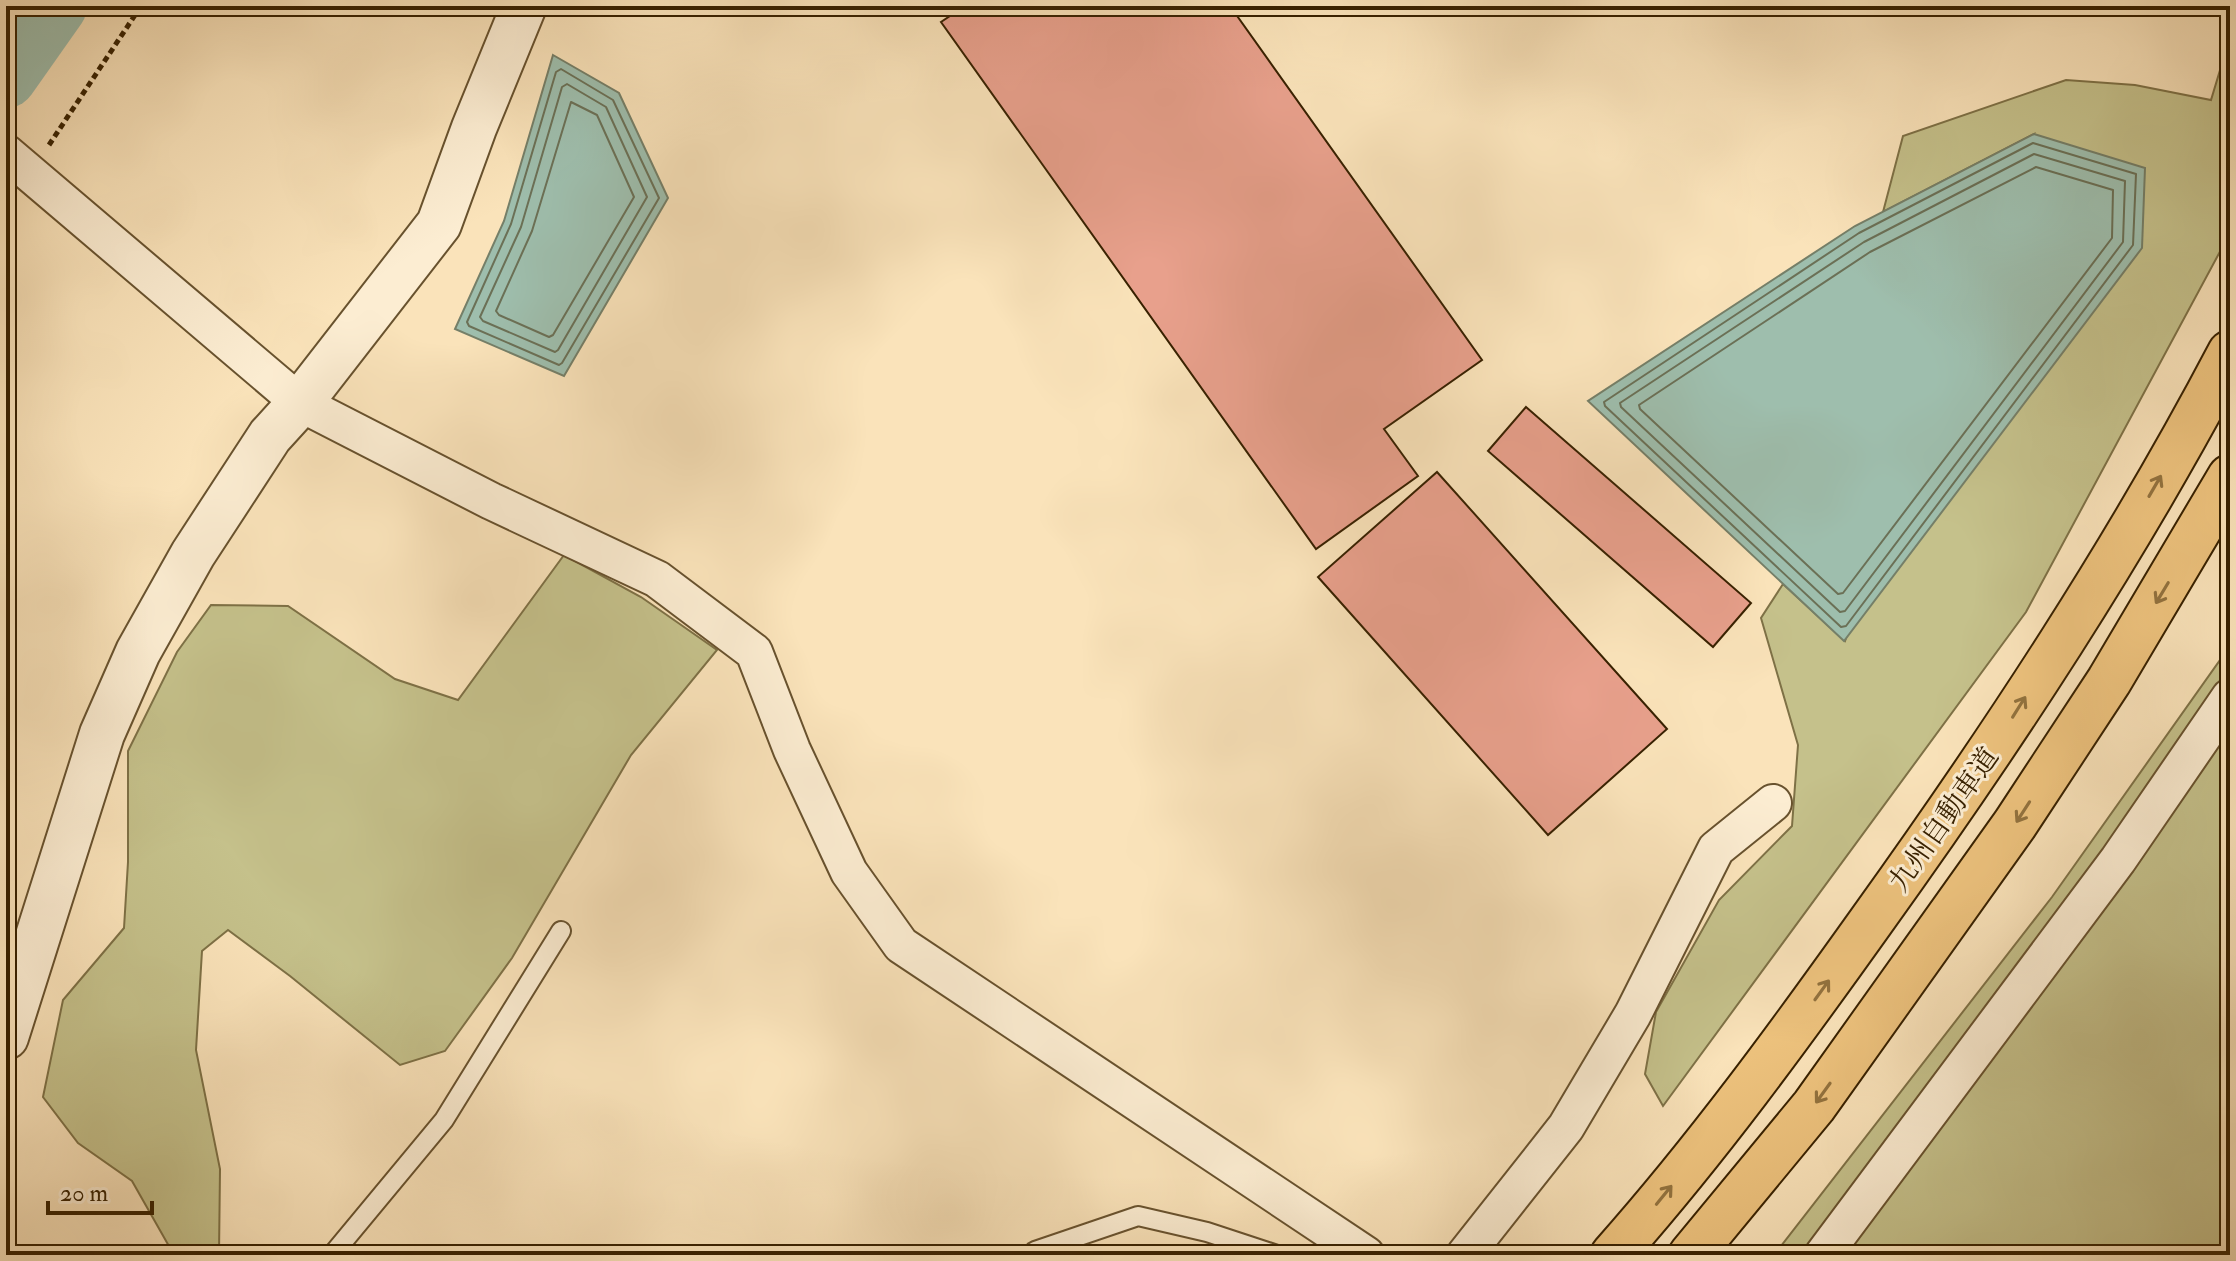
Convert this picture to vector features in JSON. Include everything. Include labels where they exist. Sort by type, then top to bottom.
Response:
[{"type":"highway","name":"九州自動車道","points":[[1613,1255],[1770,1062],[1973,779],[2116,553],[2230,353]]},
{"type":"highway","points":[[1691,1255],[1814,1106],[2015,824],[2116,669],[2230,477]]},
{"type":"street","points":[[6,1037],[102,734],[138,652],[201,541],[270,436],[300,403],[439,224],[524,6]]},
{"type":"street","points":[[18,163],[300,403],[491,501],[657,579],[754,652],[792,750],[849,872],[901,945],[1036,1037],[1146,1106],[1353,1252]]},
{"type":"street","points":[[1823,1255],[2118,860],[2230,697]]},
{"type":"street","points":[[1465,1255],[1566,1127],[1633,1014],[1716,849],[1773,803]]},
{"type":"lane","points":[[332,1255],[444,1120],[561,931]]},
{"type":"lane","points":[[1033,1255],[1035,1251],[1138,1216],[1207,1232],[1277,1255]]},
{"type":"path","points":[[6,23],[18,6]]},
{"type":"path","points":[[18,163],[141,6]]},
{"type":"shaded area","points":[[2230,37],[2230,233],[2026,612],[1663,1106],[1645,1074],[1656,1012],[1719,900],[1792,826],[1798,745],[1761,618],[1783,584],[1845,641],[2034,134],[1883,212],[1903,136],[2066,80],[2135,85],[2211,100]]},
{"type":"shaded area","points":[[564,555],[641,597],[717,650],[631,755],[512,958],[445,1051],[400,1065],[228,930],[202,951],[196,1050],[220,1169],[219,1254],[174,1255],[132,1181],[78,1143],[43,1097],[63,1000],[124,928],[128,862],[128,751],[177,652],[211,605],[288,606],[395,679],[458,700]]},
{"type":"shaded area","points":[[2230,646],[2230,1255],[1774,1255],[2052,897]]},
{"type":"water","points":[[553,55],[619,93],[668,198],[564,376],[455,329],[504,221]]},
{"type":"water","points":[[2034,134],[2145,168],[2142,248],[1844,641],[1588,401],[1855,226]]},
{"type":"building","points":[[965,6],[1230,6],[1482,360],[1384,429],[1418,476],[1316,549],[941,22]]},
{"type":"building","points":[[1526,407],[1751,603],[1713,647],[1488,451]]},
{"type":"building","points":[[1437,472],[1667,729],[1548,835],[1318,577]]},
{"type":"waterway","points":[[6,77],[56,6]]}]
